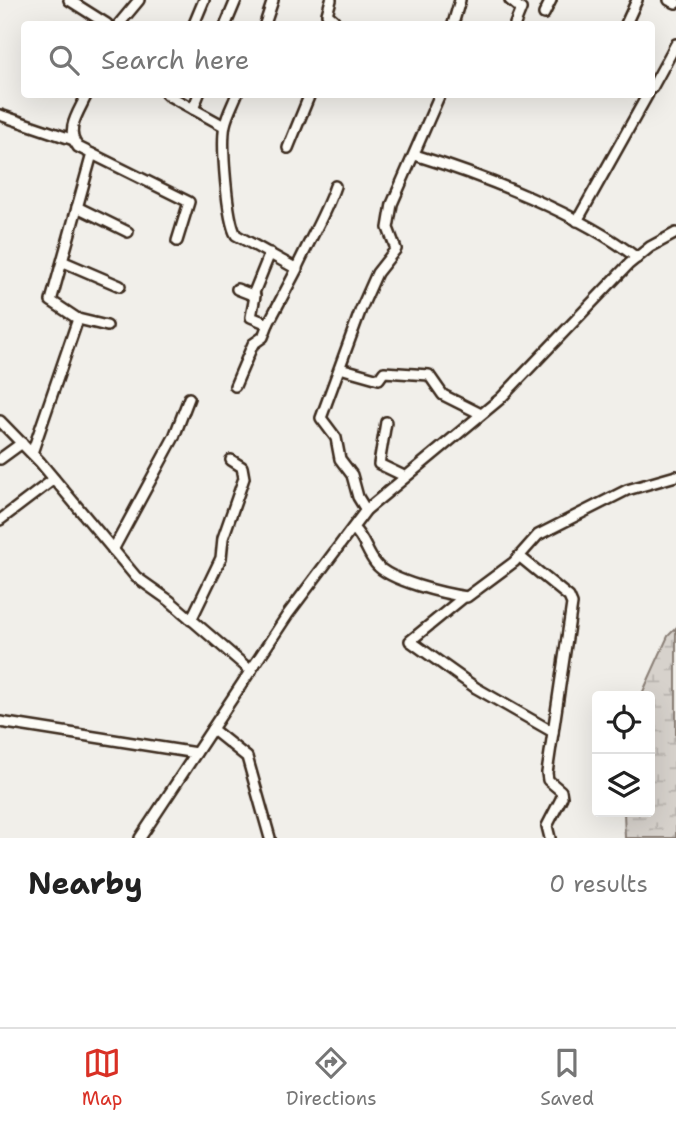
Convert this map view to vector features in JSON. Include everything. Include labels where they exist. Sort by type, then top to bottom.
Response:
[{"type":"street","points":[[70,0],[102,21]]},
{"type":"street","points":[[122,21],[139,0]]},
{"type":"street","points":[[195,21],[204,0]]},
{"type":"street","points":[[227,21],[236,0]]},
{"type":"street","points":[[266,21],[274,0]]},
{"type":"street","points":[[331,0],[327,14],[334,21]]},
{"type":"street","points":[[454,21],[460,0]]},
{"type":"street","points":[[510,0],[521,9],[516,21]]},
{"type":"street","points":[[544,14],[551,0]]},
{"type":"street","points":[[627,21],[637,0]]},
{"type":"street","points":[[670,0],[676,3]]},
{"type":"street","points":[[655,82],[676,44]]},
{"type":"street","points":[[71,139],[70,131],[85,98]]},
{"type":"street","points":[[173,98],[224,126]]},
{"type":"street","points":[[193,109],[197,98]]},
{"type":"street","points":[[235,98],[224,126],[228,213],[233,230],[297,267]]},
{"type":"street","points":[[288,148],[308,98]]},
{"type":"street","points":[[366,510],[359,500],[352,475],[340,458],[336,438],[321,419],[377,273],[396,249],[388,228],[392,204],[438,98]]},
{"type":"street","points":[[577,221],[646,98]]},
{"type":"street","points":[[0,116],[71,139],[92,154],[189,202],[177,241]]},
{"type":"street","points":[[92,154],[51,304],[78,319],[107,326]]},
{"type":"street","points":[[415,155],[463,170],[577,221],[620,245],[636,258]]},
{"type":"street","points":[[235,386],[253,344],[263,337],[316,224],[324,218],[335,186]]},
{"type":"street","points":[[76,207],[128,232]]},
{"type":"street","points":[[140,838],[251,671],[366,510],[524,375],[636,258],[676,233]]},
{"type":"street","points":[[268,324],[250,316],[253,295],[271,253]]},
{"type":"street","points":[[64,262],[120,286]]},
{"type":"street","points":[[237,289],[253,295]]},
{"type":"street","points":[[32,453],[78,319]]},
{"type":"street","points":[[340,368],[379,379],[384,372],[429,375],[443,395],[481,414]]},
{"type":"street","points":[[113,550],[174,437],[189,398]]},
{"type":"street","points":[[0,421],[32,453],[136,576],[251,671]]},
{"type":"street","points":[[386,422],[379,464],[404,476]]},
{"type":"street","points":[[0,459],[22,443]]},
{"type":"street","points":[[191,620],[221,558],[223,538],[244,478],[242,467],[230,460]]},
{"type":"street","points":[[553,732],[475,688],[411,642],[411,638],[464,597],[483,588],[519,556],[528,543],[548,530],[627,490],[676,476]]},
{"type":"street","points":[[0,520],[54,479]]},
{"type":"street","points":[[353,528],[364,538],[370,555],[382,571],[464,597]]},
{"type":"street","points":[[519,556],[569,597],[572,604],[547,777],[562,797],[547,826],[550,838]]},
{"type":"street","points":[[0,722],[196,753]]},
{"type":"street","points":[[212,729],[247,757],[270,838]]},
{"type":"green space","points":[[676,628],[676,838],[625,838],[624,817],[655,817],[655,691],[643,691],[668,636]]}]
